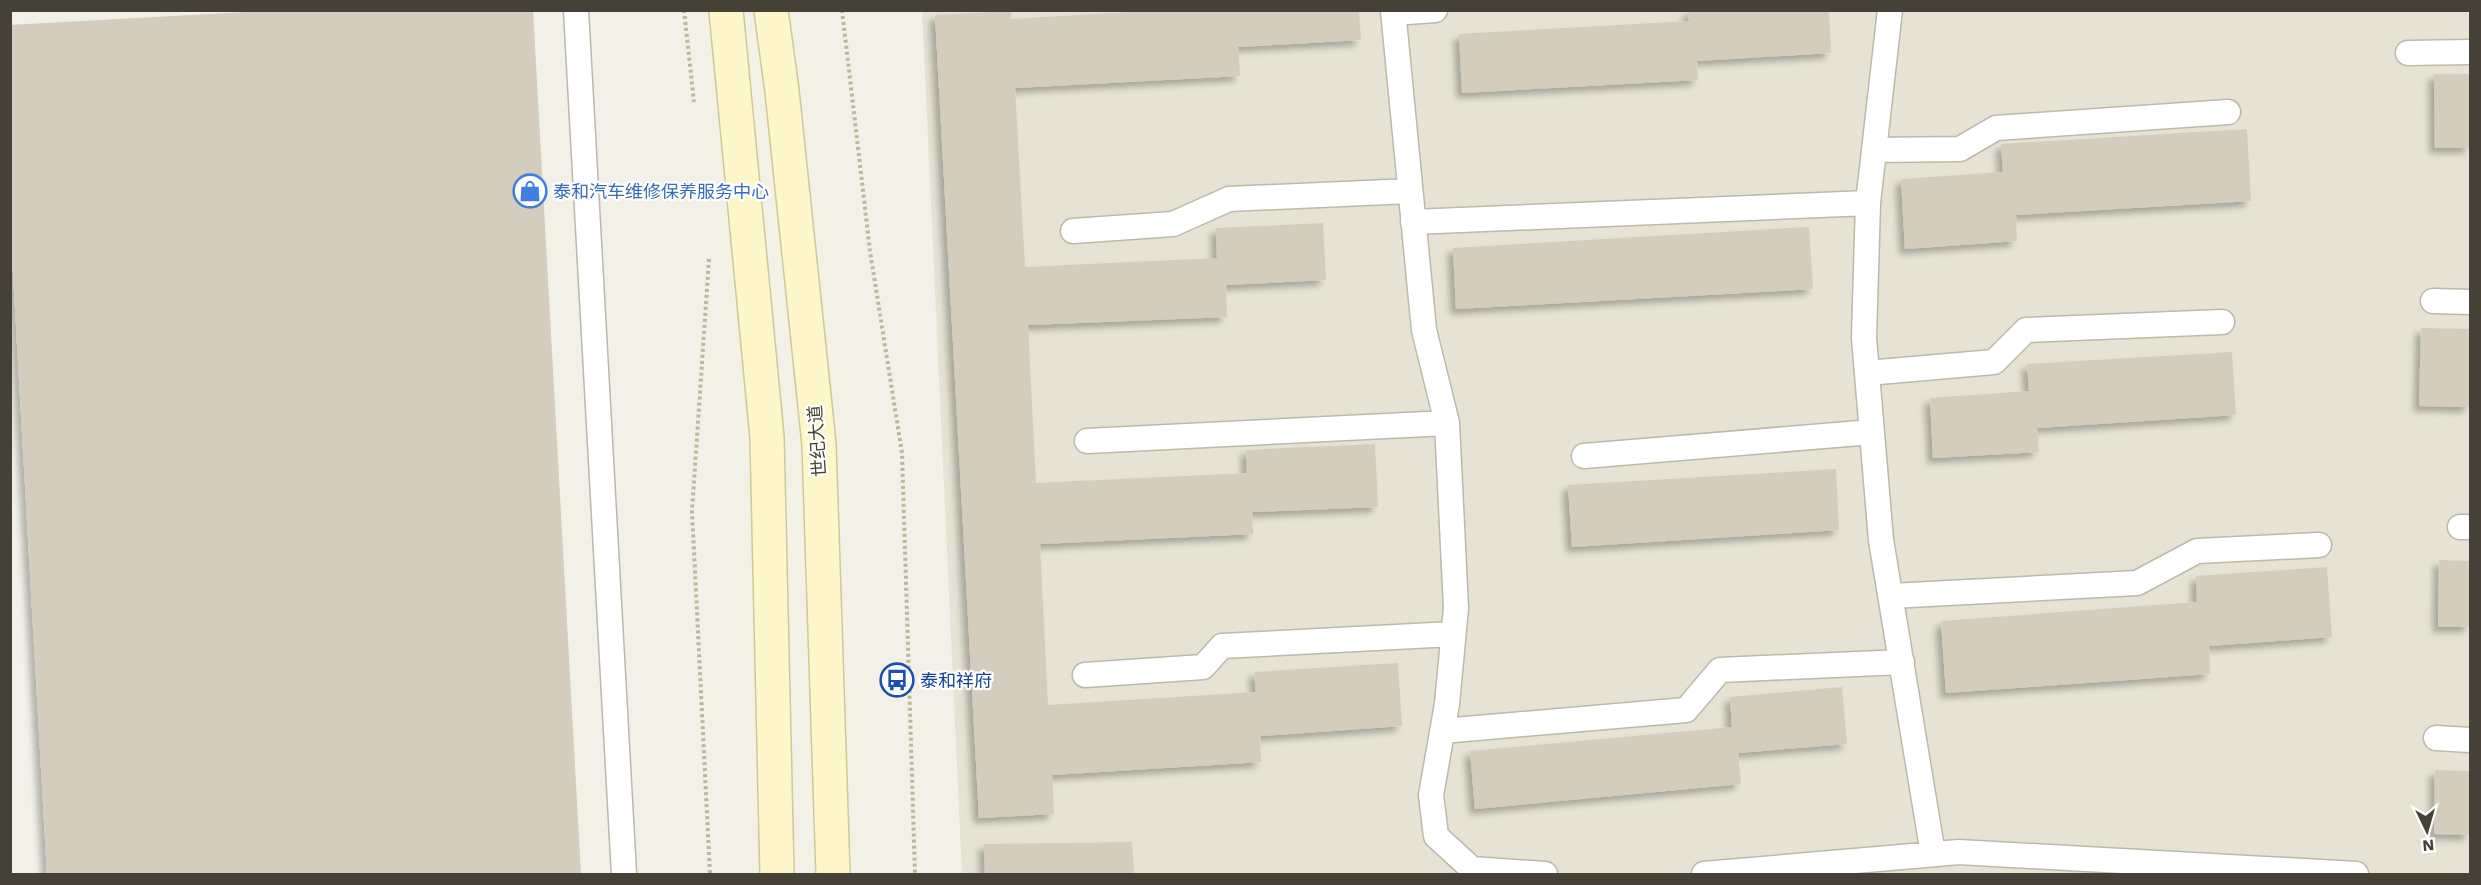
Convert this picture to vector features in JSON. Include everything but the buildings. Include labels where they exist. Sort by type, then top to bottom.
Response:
[{"type":"street","points":[[726,10],[767,437],[777,874]]},
{"type":"street","name":"世纪大道","points":[[771,10],[782,91],[819,444],[833,874]]},
{"type":"lane","points":[[576,10],[624,874]]},
{"type":"lane","points":[[1435,10],[1393,12],[1424,330],[1447,423],[1456,608],[1447,704],[1431,795],[1436,836],[1472,869],[1545,874]]},
{"type":"lane","points":[[1890,10],[1868,203],[1864,338],[1881,540],[1933,855]]},
{"type":"lane","points":[[2408,53],[2470,52]]},
{"type":"lane","points":[[1875,150],[1960,149],[1996,128],[2228,112]]},
{"type":"lane","points":[[1073,231],[1173,224],[1229,199],[1410,191]]},
{"type":"lane","points":[[1413,222],[1868,203]]},
{"type":"lane","points":[[2433,301],[2470,302]]},
{"type":"lane","points":[[1867,373],[1994,362],[2026,330],[2222,322]]},
{"type":"lane","points":[[1088,441],[1447,423]]},
{"type":"lane","points":[[1584,456],[1872,432]]},
{"type":"lane","points":[[1891,596],[2137,583],[2198,551],[2319,544]]},
{"type":"lane","points":[[1085,675],[1203,666],[1222,646],[1453,634]]},
{"type":"lane","points":[[1442,731],[1686,710],[1720,670],[1902,662]]},
{"type":"lane","points":[[2436,738],[2470,740]]},
{"type":"lane","points":[[1704,874],[1959,852],[2356,874]]},
{"type":"path","points":[[684,10],[694,105]]},
{"type":"path","points":[[842,10],[870,251],[902,453],[915,874]]},
{"type":"path","points":[[709,257],[692,511],[710,874]]},
{"type":"shaded area","name":"泰和祥府","points":[[922,11],[2470,11],[2470,874],[962,874]]},
{"type":"place","name":"泰和汽车维修保养服务中心","points":[[530,191]]},
{"type":"place","name":"泰和祥府","points":[[897,680]]}]
